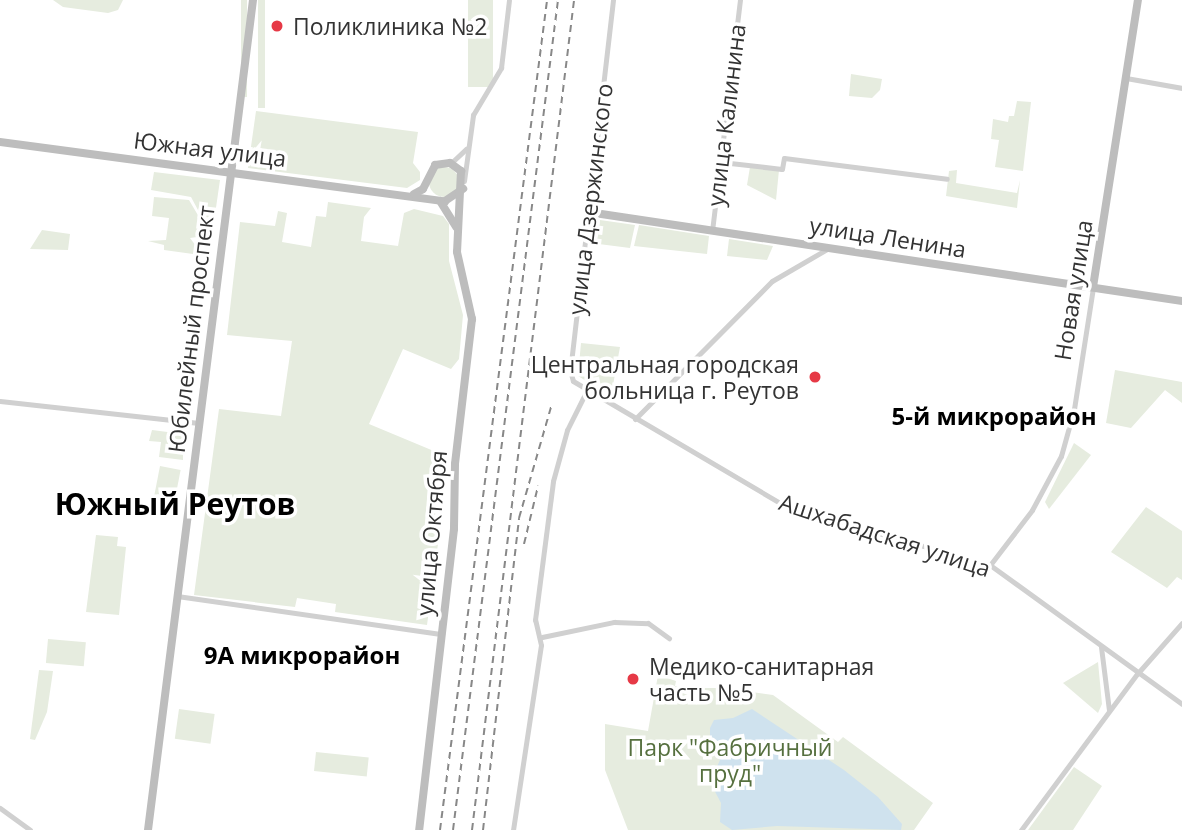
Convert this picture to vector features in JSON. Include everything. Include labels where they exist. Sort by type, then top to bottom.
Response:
[{"type":"street","name":"Юбилейный проспект","points":[[148,830],[253,0]]},
{"type":"street","name":"улица Октября","points":[[457,241],[474,113],[501,68],[509,0]]},
{"type":"street","name":"улица Дзержинского","points":[[586,392],[573,382],[570,370],[613,0]]},
{"type":"street","name":"улица Калинина","points":[[712,231],[740,0]]},
{"type":"street","name":"Новая улица","points":[[990,565],[1032,510],[1062,456],[1093,287],[1138,0]]},
{"type":"street","points":[[1126,78],[1182,88]]},
{"type":"street","name":"Южная улица","points":[[0,142],[414,194],[438,200]]},
{"type":"street","points":[[414,194],[435,165],[460,159],[469,143]]},
{"type":"street","points":[[721,162],[782,169],[784,158],[947,179]]},
{"type":"street","points":[[425,182],[438,200],[454,199],[464,184],[461,172],[450,163]]},
{"type":"street","name":"улица Октября","points":[[419,830],[442,634],[472,319],[458,265],[455,221],[438,200]]},
{"type":"street","name":"улица Ленина","points":[[588,212],[1182,301]]},
{"type":"street","points":[[635,419],[772,281],[830,248]]},
{"type":"street","points":[[513,830],[542,637],[535,620],[553,481],[567,430],[586,392]]},
{"type":"street","name":"Ашхабадская улица","points":[[586,392],[791,509],[990,565],[1101,648],[1182,704]]},
{"type":"street","points":[[0,401],[199,423]]},
{"type":"street","points":[[177,597],[442,634]]},
{"type":"street","points":[[542,637],[614,622],[648,623],[669,638]]},
{"type":"street","points":[[1021,830],[1137,674],[1182,623]]},
{"type":"street","points":[[1101,648],[1109,712]]},
{"type":"street","points":[[0,808],[30,830]]},
{"type":"green space","points":[[53,0],[123,0],[118,10],[108,13],[63,7]]},
{"type":"green space","points":[[241,0],[247,0],[247,97],[241,97]]},
{"type":"green space","points":[[258,0],[265,0],[265,108],[258,108]]},
{"type":"green space","points":[[468,0],[493,0],[493,87],[468,87]]},
{"type":"green space","points":[[851,74],[882,79],[880,90],[872,98],[849,96]]},
{"type":"green space","points":[[1017,101],[1031,102],[1023,171],[995,167],[999,140],[991,139],[993,119],[1008,122],[1009,116],[1014,116]]},
{"type":"green space","points":[[256,111],[418,132],[413,163],[420,172],[420,180],[407,188],[248,168]]},
{"type":"green space","points":[[444,167],[454,172],[459,182],[454,192],[444,197],[434,192],[429,182],[434,172]]},
{"type":"green space","points":[[750,167],[779,170],[776,200],[747,185]]},
{"type":"green space","points":[[957,170],[956,183],[1017,193],[1020,180],[1017,208],[946,196],[949,171]]},
{"type":"green space","points":[[154,172],[220,180],[209,256],[198,250],[203,250],[206,225],[191,197],[151,190]]},
{"type":"green space","points":[[154,197],[189,200],[199,217],[197,237],[190,238],[196,246],[193,254],[164,250],[164,245],[148,241],[166,240],[169,218],[152,216]]},
{"type":"green space","points":[[328,202],[371,208],[364,217],[361,241],[398,246],[404,213],[414,209],[443,216],[449,224],[449,261],[463,315],[459,359],[451,369],[403,349],[369,424],[441,454],[434,526],[440,529],[427,625],[335,612],[336,604],[297,598],[295,607],[194,595],[219,409],[281,416],[292,341],[227,335],[240,222],[275,226],[278,211],[287,213],[282,242],[311,247],[316,216],[326,217]]},
{"type":"green space","points":[[600,220],[635,225],[630,248],[591,243],[598,236]]},
{"type":"green space","points":[[639,225],[709,236],[707,254],[634,246]]},
{"type":"green space","points":[[42,230],[70,234],[68,250],[30,249]]},
{"type":"green space","points":[[729,239],[773,246],[767,260],[727,256]]},
{"type":"green space","points":[[581,343],[620,347],[611,396],[578,376]]},
{"type":"green space","points":[[1115,370],[1182,382],[1182,403],[1165,390],[1131,428],[1106,423]]},
{"type":"green space","points":[[152,430],[183,434],[183,460],[159,457],[161,442],[149,441]]},
{"type":"green space","points":[[1074,443],[1091,455],[1049,509],[1045,502]]},
{"type":"green space","points":[[160,466],[181,470],[175,500],[154,496]]},
{"type":"green space","points":[[1146,507],[1182,531],[1182,580],[1177,577],[1167,588],[1111,552]]},
{"type":"green space","points":[[96,535],[118,537],[117,546],[126,547],[119,615],[86,612]]},
{"type":"green space","points":[[48,639],[86,642],[84,666],[46,663]]},
{"type":"green space","points":[[1098,662],[1102,704],[1098,713],[1063,683]]},
{"type":"green space","points":[[39,670],[53,671],[47,712],[35,740],[30,739]]},
{"type":"green space","name":"Парк \"Фабричный пруд\"","points":[[658,675],[676,681],[675,686],[702,693],[704,688],[723,688],[773,695],[838,742],[843,737],[933,803],[914,830],[628,830],[605,770],[605,724],[648,731]]},
{"type":"green space","points":[[179,709],[215,714],[210,744],[175,739]]},
{"type":"green space","points":[[316,752],[369,758],[367,776],[314,771]]},
{"type":"green space","points":[[1074,767],[1102,786],[1073,830],[1028,830]]},
{"type":"water","points":[[752,709],[844,770],[878,797],[902,824],[901,830],[777,826],[732,830],[720,822],[721,803],[710,782],[720,760],[710,751],[710,728],[714,720],[733,718]]},
{"type":"railway","points":[[440,830],[547,0]]},
{"type":"railway","points":[[453,830],[558,0]]},
{"type":"railway","points":[[472,830],[574,0]]},
{"type":"railway","points":[[483,830],[519,518],[551,407]]},
{"type":"railway","points":[[524,544],[538,486]]},
{"type":"place","name":"Поликлиника №2","points":[[277,26]]},
{"type":"place","name":"Центральная городская больница г. Реутов","points":[[815,377]]},
{"type":"place","name":"Медико-санитарная часть №5","points":[[633,679]]},
{"type":"district","name":"5-й микрорайон","points":[[994,416]]},
{"type":"district","name":"Южный Реутов","points":[[175,504]]},
{"type":"district","name":"9А микрорайон","points":[[302,655]]}]
